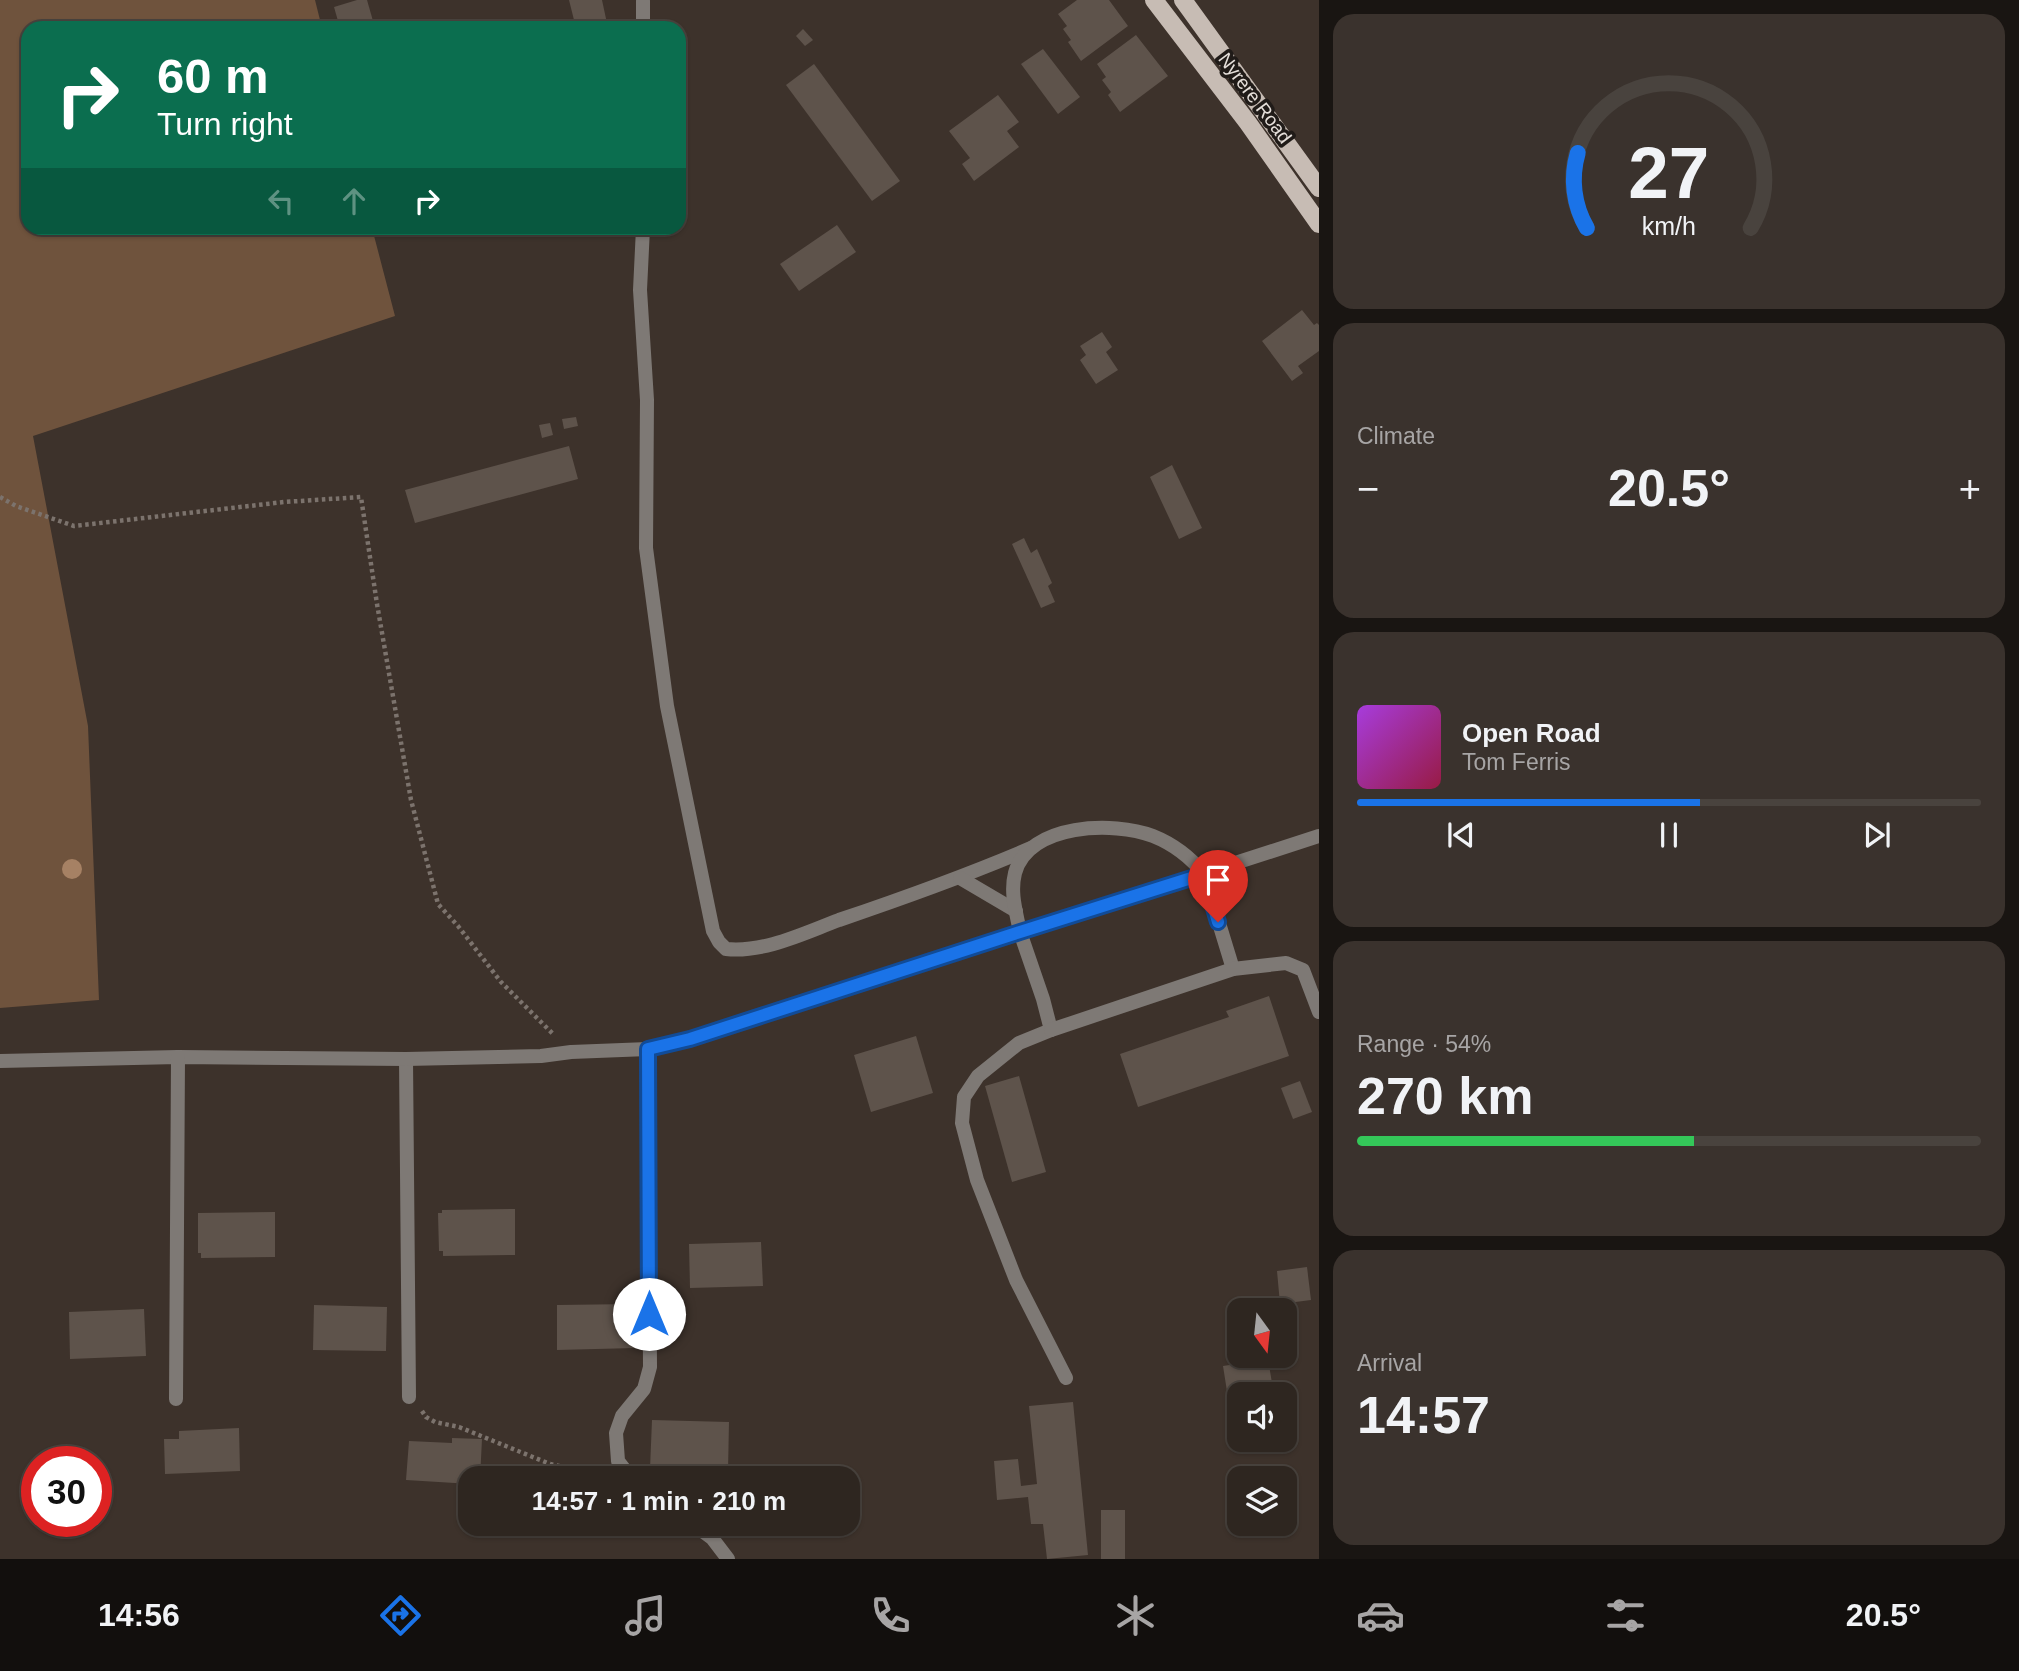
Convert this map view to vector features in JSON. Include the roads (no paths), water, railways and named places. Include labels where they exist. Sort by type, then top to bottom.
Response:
[{"type":"main road","name":"Nyrere Road","points":[[1154,0],[1248,123],[1319,224]]},
{"type":"main road","name":"Nyrere Road","points":[[1183,0],[1319,188]]},
{"type":"street","points":[[643,1],[643,21]]},
{"type":"street","points":[[643,235],[640,290],[647,400],[646,548],[667,706],[713,932],[719,942],[726,949],[741,951],[781,941],[960,878],[1031,848],[1049,837],[1098,827],[1129,829],[1155,837],[1192,860],[1204,874],[1233,969]]},
{"type":"street","points":[[0,1061],[178,1057],[406,1059],[541,1056],[648,1049],[690,1039],[1319,836]]},
{"type":"street","points":[[1031,848],[1016,870],[1012,895],[1020,932],[1051,1030]]},
{"type":"street","points":[[960,878],[1016,911]]},
{"type":"street","points":[[1066,1378],[1016,1280],[977,1180],[962,1123],[964,1097],[978,1076],[1019,1043],[1233,969],[1286,963],[1303,970],[1319,1012]]},
{"type":"street","points":[[622,1466],[618,1461],[616,1433],[622,1416],[644,1390],[650,1367],[648,1049]]},
{"type":"street","points":[[176,1399],[178,1057]]},
{"type":"street","points":[[406,1059],[409,1396]]},
{"type":"street","points":[[709,1536],[727,1559]]}]
